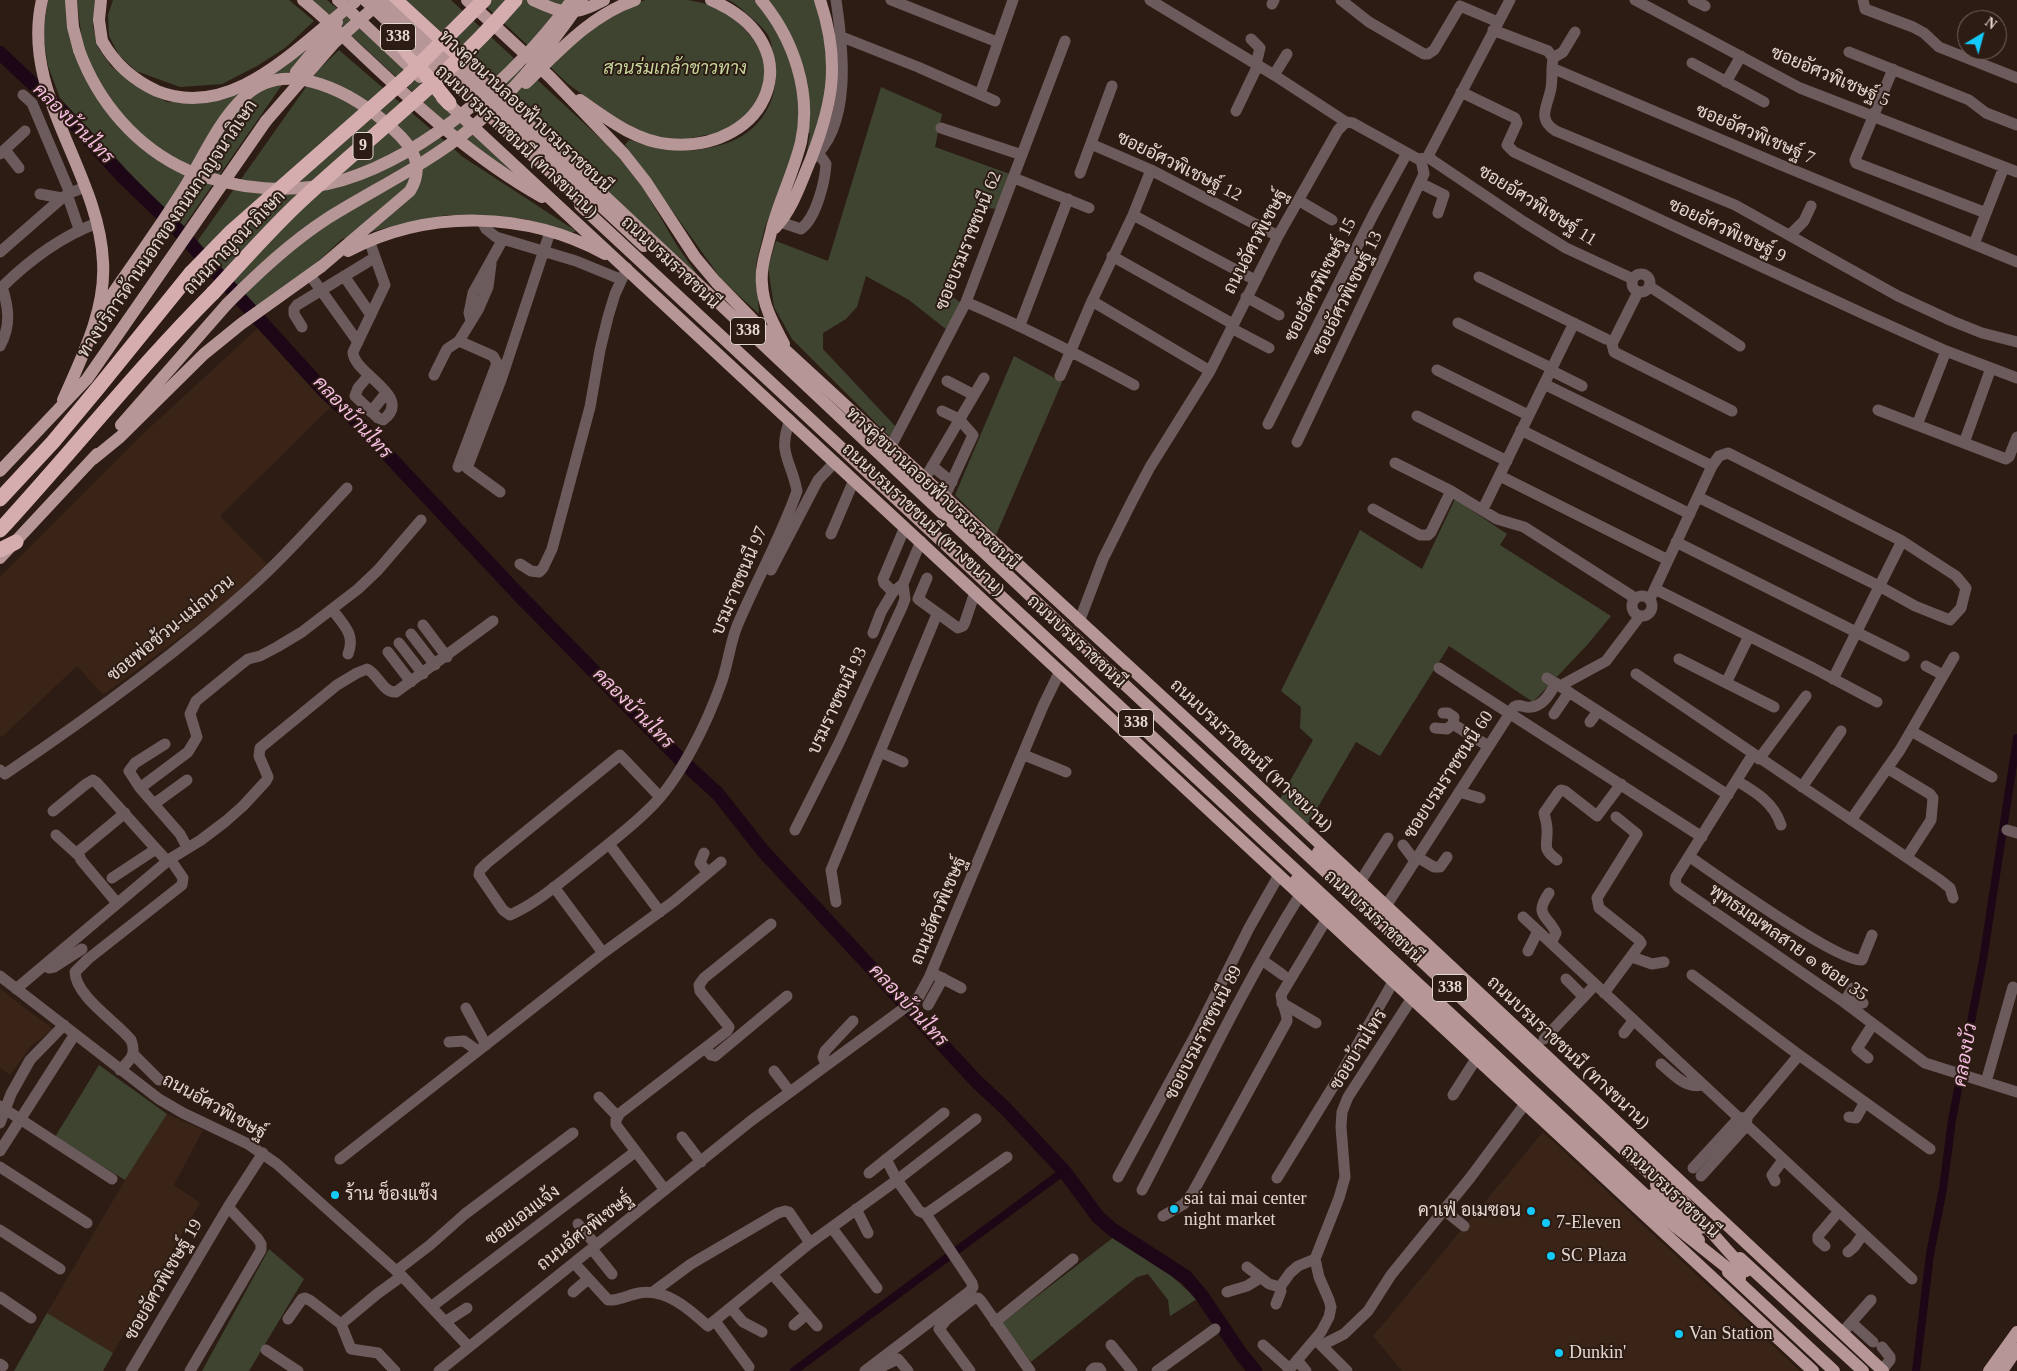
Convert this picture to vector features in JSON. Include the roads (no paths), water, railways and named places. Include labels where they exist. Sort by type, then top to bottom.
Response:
[{"type":"highway","name":"ถนนบรมราชชนนี","points":[[359,0],[439,74]]},
{"type":"highway","name":"ถนนบรมราชชนนี","points":[[395,0],[457,56]]},
{"type":"highway","name":"ถนนกาญจนาภิเษก","points":[[0,499],[87,401],[191,273],[230,233],[407,77],[484,0]]},
{"type":"highway","name":"ถนนกาญจนาภิเษก","points":[[0,530],[57,468],[165,342],[291,210],[428,89],[480,38],[515,0]]},
{"type":"highway","points":[[388,28],[448,104]]},
{"type":"highway","points":[[0,550],[16,542]]},
{"type":"main road","points":[[42,0],[37,28],[42,69],[50,99],[97,222],[104,263],[96,318],[59,409]]},
{"type":"main road","points":[[71,0],[73,27],[79,50],[91,78],[109,107],[130,131],[162,156],[179,166],[212,179],[252,187],[294,188],[324,184],[361,174],[429,137],[454,120],[499,83],[534,46],[572,0]]},
{"type":"main road","points":[[101,0],[99,20],[102,41],[115,61],[138,82],[164,94],[177,96],[209,96],[236,88],[262,75],[288,57],[359,0]]},
{"type":"main road","points":[[303,0],[431,118],[472,152],[496,170],[560,207]]},
{"type":"main road","name":"ถนนบรมราชชนนี (ทางขนาน)","points":[[338,0],[1813,1371]]},
{"type":"main road","name":"ทางบริการด้านนอกของถนนกาญจนาภิเษก","points":[[0,471],[87,379],[266,121],[285,87],[359,0]]},
{"type":"main road","name":"ทางคู่ขนานลอยฟ้าบรมราชชนนี","points":[[359,0],[1622,1166],[1743,1274],[1856,1371]]},
{"type":"main road","points":[[266,121],[334,43],[381,0]]},
{"type":"main road","name":"ทางคู่ขนานลอยฟ้าบรมราชชนนี","points":[[381,0],[1743,1274],[1840,1371]]},
{"type":"main road","name":"ถนนบรมราชชนนี (ทางขนาน)","points":[[468,0],[558,86],[635,167],[695,257],[757,324],[1386,906],[1882,1370]]},
{"type":"main road","points":[[533,0],[569,13],[580,12],[604,0]]},
{"type":"main road","points":[[505,98],[546,49],[582,0]]},
{"type":"main road","points":[[0,558],[93,459],[227,304],[276,257],[302,236],[349,205],[425,162],[526,83],[569,41],[618,7],[635,0]]},
{"type":"main road","points":[[558,86],[622,128],[666,144],[707,142],[733,132],[754,113],[762,102],[768,90],[771,64],[768,51],[759,34],[735,12],[711,0]]},
{"type":"main road","points":[[761,0],[777,22],[788,42],[800,79],[804,107],[801,140],[776,226],[764,256],[762,284],[766,307],[787,352]]},
{"type":"main road","points":[[776,226],[792,202],[815,157],[830,98],[833,62],[828,25],[820,0]]},
{"type":"main road","name":"ถนนบรมราชชนนี","points":[[457,56],[1039,604],[1863,1371]]},
{"type":"main road","name":"ถนนบรมราชชนนี","points":[[439,74],[1834,1371]]},
{"type":"main road","points":[[93,459],[120,437],[204,354],[240,324],[271,304],[322,266],[410,191],[415,183],[418,171],[414,154],[397,132],[364,105],[332,89],[313,82],[283,79],[271,80],[254,88],[227,116],[177,200],[96,318]]},
{"type":"main road","points":[[322,266],[369,240],[396,231],[437,222],[482,221],[522,224],[550,232],[579,242],[624,265]]},
{"type":"main road","points":[[757,324],[805,384]]},
{"type":"main road","points":[[869,493],[1034,632],[1038,632]]},
{"type":"main road","points":[[985,536],[1039,604]]},
{"type":"main road","points":[[1188,722],[1234,773],[1646,1159],[1743,1274]]},
{"type":"main road","points":[[1121,728],[1211,800],[1622,1184],[1743,1274]]},
{"type":"main road","points":[[1989,1371],[2017,1332]]},
{"type":"main road","points":[[2002,1371],[2017,1349]]},
{"type":"street","points":[[825,0],[828,25]]},
{"type":"street","points":[[776,226],[801,229],[807,224],[824,183],[826,164],[815,157],[828,138],[836,119],[843,60],[842,37],[836,0]]},
{"type":"street","points":[[891,0],[997,42]]},
{"type":"street","points":[[980,94],[1013,0]]},
{"type":"street","points":[[1150,0],[1257,64],[1346,122],[1353,122],[1407,153],[1425,158],[1510,0]]},
{"type":"street","points":[[1341,0],[1369,22],[1424,54],[1434,50],[1458,2]]},
{"type":"street","name":"ซอยอัศวพิเชษฐ์ 5","points":[[1635,0],[1800,88],[2017,172]]},
{"type":"street","points":[[1693,0],[1705,6]]},
{"type":"street","points":[[1863,0],[1865,9],[1913,27],[1924,33],[1939,47],[2017,78]]},
{"type":"street","name":"ซอยอัศวพิเชษฐ์ 7","points":[[1458,2],[1496,26],[1548,51],[1553,63],[2017,262]]},
{"type":"street","points":[[1575,32],[1563,52],[1553,63],[1551,87],[1544,115],[1547,124],[1551,128],[1735,205],[1898,296],[1952,322],[1982,333],[2017,342]]},
{"type":"street","points":[[842,37],[918,67],[995,101]]},
{"type":"street","points":[[1236,112],[1257,64],[1260,48],[1251,39]]},
{"type":"street","name":"ซอยบรมราชชนนี 62","points":[[890,448],[966,302],[1065,41]]},
{"type":"street","points":[[1848,52],[1969,100],[1986,114],[2017,124]]},
{"type":"street","points":[[1274,75],[1287,54]]},
{"type":"street","points":[[1726,82],[1741,56]]},
{"type":"street","points":[[1692,63],[1764,102]]},
{"type":"street","points":[[1893,69],[1855,160],[1856,163],[1986,213]]},
{"type":"street","points":[[1080,173],[1112,86]]},
{"type":"street","name":"ซอยอัศวพิเชษฐ์ 9","points":[[1461,92],[1515,118],[1517,123],[1507,145],[1514,152],[1946,351],[2017,378]]},
{"type":"street","points":[[22,95],[32,103],[79,229]]},
{"type":"street","name":"ถนนอัศวพิเชษฐ์","points":[[1079,622],[1104,559],[1150,467],[1210,371],[1278,236],[1338,130],[1346,122]]},
{"type":"street","points":[[941,128],[1022,155]]},
{"type":"street","points":[[19,168],[2,152],[25,131]]},
{"type":"street","name":"ซอยอัศวพิเชษฐ์ 12","points":[[1091,144],[1152,170],[1278,236]]},
{"type":"street","name":"ซอยอัศวพิเชษฐ์ 15","points":[[1268,424],[1374,213],[1407,153]]},
{"type":"street","name":"ซอยอัศวพิเชษฐ์ 13","points":[[1298,442],[1413,200],[1424,185],[1425,158]]},
{"type":"street","name":"ซอยอัศวพิเชษฐ์ 11","points":[[1425,158],[1432,160],[1566,248],[1632,280]]},
{"type":"street","points":[[1974,244],[2004,167]]},
{"type":"street","points":[[1060,376],[1092,300],[1133,215],[1152,170]]},
{"type":"street","points":[[1014,178],[1089,208]]},
{"type":"street","points":[[1424,185],[1444,196],[1438,213]]},
{"type":"street","points":[[0,252],[66,195],[84,187]]},
{"type":"street","points":[[40,194],[66,195]]},
{"type":"street","points":[[1020,325],[1068,199]]},
{"type":"street","points":[[1298,200],[1332,220]]},
{"type":"street","points":[[1790,235],[1804,221],[1811,206]]},
{"type":"street","points":[[1133,215],[1255,280]]},
{"type":"street","points":[[482,221],[490,233],[503,239],[576,261],[620,279]]},
{"type":"street","points":[[0,346],[8,326],[8,314],[1,288],[52,245],[79,229],[97,222]]},
{"type":"street","points":[[518,243],[522,224]]},
{"type":"street","points":[[500,492],[467,468],[500,380],[550,232]]},
{"type":"street","points":[[434,375],[447,349],[460,341],[478,310],[488,287],[491,264],[503,239]]},
{"type":"street","points":[[369,240],[374,258],[386,286],[353,352],[353,357],[356,362],[369,374],[386,393],[393,404],[386,418],[381,420],[356,396],[358,388],[369,374]]},
{"type":"street","points":[[1112,256],[1269,348]]},
{"type":"street","points":[[302,327],[294,314],[297,304],[374,258]]},
{"type":"street","points":[[520,564],[531,571],[539,572],[543,568],[552,549],[590,407],[608,316],[624,265]]},
{"type":"street","points":[[1638,274],[1642,274],[1648,279],[1649,286],[1645,291],[1638,292],[1633,287],[1632,280],[1638,274]]},
{"type":"street","points":[[310,275],[358,342]]},
{"type":"street","points":[[344,276],[371,314]]},
{"type":"street","points":[[1480,277],[1606,339]]},
{"type":"street","points":[[1649,286],[1740,346]]},
{"type":"street","points":[[1638,292],[1612,344],[1614,352],[1732,411]]},
{"type":"street","points":[[1246,297],[1279,315]]},
{"type":"street","points":[[1092,300],[1210,371]]},
{"type":"street","points":[[966,302],[1020,325],[1071,350],[1134,385]]},
{"type":"street","points":[[1458,323],[1582,386]]},
{"type":"street","points":[[1483,509],[1574,323]]},
{"type":"street","points":[[458,467],[497,363],[493,356],[460,341]]},
{"type":"street","points":[[1918,425],[1946,351]]},
{"type":"street","points":[[1964,443],[1991,368]]},
{"type":"street","points":[[1437,370],[1528,415]]},
{"type":"street","points":[[924,480],[984,378]]},
{"type":"street","points":[[947,381],[974,394]]},
{"type":"street","points":[[1544,384],[1712,466]]},
{"type":"street","points":[[1878,410],[2006,458],[2010,456],[2017,437]]},
{"type":"street","points":[[942,411],[959,419],[973,435],[944,498]]},
{"type":"street","points":[[1417,416],[1506,461]]},
{"type":"street","name":"บรมราชชนนี 97","points":[[660,797],[620,755],[480,870],[479,875],[503,910],[510,915],[554,887],[650,809],[660,797],[681,768],[690,753],[722,682],[736,628],[797,491],[785,453],[784,443],[790,420]]},
{"type":"street","points":[[1521,430],[1690,514]]},
{"type":"street","points":[[1558,685],[1606,660],[1640,616],[1647,615],[1651,611],[1652,594],[1712,466],[1719,456],[1728,453],[1902,541],[1956,576],[1966,588],[1961,608],[1950,620],[1915,606],[1880,586],[1698,497]]},
{"type":"street","points":[[771,570],[818,480],[835,462]]},
{"type":"street","points":[[1395,463],[1451,490],[1503,522],[1518,525],[1531,532],[1636,598]]},
{"type":"street","points":[[932,466],[952,482]]},
{"type":"street","points":[[1500,476],[1668,560]]},
{"type":"street","points":[[832,534],[854,480]]},
{"type":"street","name":"ซอยพ่อช้วน-แม่ถนวน","points":[[0,770],[5,774],[84,720],[167,657],[274,566],[348,488]]},
{"type":"street","points":[[1373,509],[1420,535],[1428,535],[1451,490]]},
{"type":"street","points":[[140,788],[192,748],[197,737],[190,714],[196,701],[248,660],[287,642],[367,582],[422,520]]},
{"type":"street","points":[[893,592],[884,583],[883,579],[905,527]]},
{"type":"street","points":[[872,633],[881,612],[893,592],[903,584],[921,541]]},
{"type":"street","points":[[1833,679],[1902,541]]},
{"type":"street","points":[[1676,542],[1904,656]]},
{"type":"street","points":[[927,578],[918,599],[958,628],[962,626],[975,592]]},
{"type":"street","name":"บรมราชชนนี 93","points":[[795,830],[902,607],[905,599],[903,584]]},
{"type":"street","points":[[1640,616],[1632,607],[1636,598],[1652,594],[1749,636],[1877,702]]},
{"type":"street","points":[[332,610],[350,634],[351,646],[348,654]]},
{"type":"street","points":[[836,902],[831,870],[937,614]]},
{"type":"street","points":[[16,989],[168,860],[201,840],[249,800],[266,781],[267,773],[258,752],[263,744],[349,677],[367,669],[393,693],[435,666],[493,621]]},
{"type":"street","points":[[423,625],[447,657]]},
{"type":"street","points":[[412,634],[435,666]]},
{"type":"street","points":[[1726,683],[1749,636]]},
{"type":"street","points":[[399,643],[423,674]]},
{"type":"street","points":[[388,652],[411,682]]},
{"type":"street","points":[[1851,820],[1911,731],[1954,656]]},
{"type":"street","points":[[1679,659],[1774,707]]},
{"type":"street","points":[[1926,666],[1943,675]]},
{"type":"street","points":[[1439,668],[1702,837]]},
{"type":"street","name":"ถนนอัศวพิเชษฐ์","points":[[0,976],[159,1099],[263,1153],[399,1274],[468,1346],[826,1064],[918,998],[932,973],[1043,706],[1060,671]]},
{"type":"street","points":[[1636,674],[1946,884],[1952,891],[1953,898]]},
{"type":"street","points":[[1558,685],[1728,795]]},
{"type":"street","points":[[1554,714],[1558,685]]},
{"type":"street","name":"ซอยบรมราชชนนี 60","points":[[1386,906],[1510,713],[1518,705],[1529,707],[1540,705],[1558,685]]},
{"type":"street","name":"พุทธมณฑลสาย ๑ ซอย 35","points":[[1806,696],[1737,781],[1676,878],[1675,883],[1925,1063],[2017,1092]]},
{"type":"street","points":[[1590,722],[1598,711]]},
{"type":"street","points":[[1435,728],[1447,729],[1453,724],[1454,717],[1448,713],[1443,713]]},
{"type":"street","points":[[1453,724],[1488,746]]},
{"type":"street","points":[[1802,787],[1842,731]]},
{"type":"street","points":[[1911,731],[1992,777]]},
{"type":"street","points":[[164,744],[130,767],[130,774],[180,834],[187,847]]},
{"type":"street","points":[[880,752],[903,762]]},
{"type":"street","points":[[1024,755],[1066,772]]},
{"type":"street","points":[[1887,768],[1930,794],[1933,798],[1931,820],[1907,857]]},
{"type":"street","points":[[53,811],[93,780],[184,878],[182,885],[88,959],[75,972],[76,979],[93,1003],[132,1040],[135,1048],[134,1055],[120,1070]]},
{"type":"street","points":[[154,804],[187,780]]},
{"type":"street","points":[[1737,781],[1768,803],[1778,814],[1781,825]]},
{"type":"street","points":[[1557,860],[1548,853],[1546,848],[1547,828],[1544,813],[1558,793],[1561,790],[1565,791],[1597,816],[1621,784]]},
{"type":"street","points":[[1459,792],[1480,798]]},
{"type":"street","points":[[78,855],[80,849],[125,814]]},
{"type":"street","points":[[1604,994],[1641,944],[1639,940],[1599,908],[1596,898],[1637,834],[1616,817]]},
{"type":"street","points":[[56,835],[78,855],[117,903]]},
{"type":"street","points":[[1360,882],[1388,838]]},
{"type":"street","points":[[609,844],[660,912]]},
{"type":"street","points":[[1403,846],[1416,859],[1434,867],[1440,867],[1447,857]]},
{"type":"street","points":[[112,878],[156,849]]},
{"type":"street","points":[[704,853],[700,863],[708,873]]},
{"type":"street","points":[[1690,857],[1794,927],[1846,956],[1862,960],[1872,935]]},
{"type":"street","points":[[340,1159],[722,862]]},
{"type":"street","points":[[1118,1177],[1196,1034],[1248,928],[1279,875]]},
{"type":"street","points":[[554,887],[603,953]]},
{"type":"street","points":[[1549,893],[1542,909],[1543,916],[1556,933],[1550,943]]},
{"type":"street","name":"ซอยบรมราชชนนี 89","points":[[1142,1190],[1262,960],[1300,895]]},
{"type":"street","points":[[1523,917],[1912,1279]]},
{"type":"street","points":[[1163,1216],[1184,1204],[1218,1148],[1286,1021],[1287,1014],[1281,995],[1326,920]]},
{"type":"street","points":[[665,1190],[616,1125],[618,1117],[722,1036],[729,1027],[700,991],[700,985],[704,978],[771,924]]},
{"type":"street","points":[[1528,951],[1538,931]]},
{"type":"street","points":[[44,965],[49,968],[54,967],[82,949]]},
{"type":"street","points":[[1632,957],[1652,964],[1664,962]]},
{"type":"street","points":[[1262,960],[1283,975]]},
{"type":"street","points":[[932,973],[962,988]]},
{"type":"street","points":[[1692,974],[1799,1055],[1930,1149]]},
{"type":"street","points":[[928,1005],[943,978]]},
{"type":"street","points":[[1566,979],[1583,996]]},
{"type":"street","points":[[1277,1178],[1351,1056],[1393,982]]},
{"type":"street","points":[[1544,1038],[1595,985]]},
{"type":"street","points":[[1986,1082],[2013,987]]},
{"type":"street","points":[[1847,1005],[1853,988]]},
{"type":"street","points":[[706,1049],[711,1055],[715,1056],[787,996]]},
{"type":"street","name":"ซอยบ้านไทร","points":[[1315,1259],[1339,1198],[1345,1176],[1340,1127],[1342,1112],[1348,1097],[1412,998]]},
{"type":"street","points":[[1847,1005],[1856,999],[1863,1004]]},
{"type":"street","points":[[1282,1002],[1316,1023]]},
{"type":"street","points":[[466,1008],[482,1048]]},
{"type":"street","points":[[826,1064],[823,1057],[825,1051],[853,1021]]},
{"type":"street","points":[[1624,1032],[1633,1021]]},
{"type":"street","points":[[1868,1058],[1857,1049],[1873,1024]]},
{"type":"street","points":[[0,1123],[3,1108],[30,1060],[64,1025]]},
{"type":"street","points":[[0,1151],[75,1034]]},
{"type":"street","points":[[449,1042],[464,1042],[482,1048]]},
{"type":"street","points":[[134,1055],[159,1080]]},
{"type":"street","points":[[1685,1186],[1744,1121],[1799,1055]]},
{"type":"street","points":[[1453,1095],[1476,1058]]},
{"type":"street","points":[[1661,1064],[1689,1085],[1703,1085]]},
{"type":"street","points":[[774,1071],[790,1092]]},
{"type":"street","points":[[599,1097],[618,1117]]},
{"type":"street","points":[[1850,1117],[1856,1118],[1858,1116],[1865,1102]]},
{"type":"street","points":[[1292,1367],[1319,1342],[1344,1334],[1364,1316],[1391,1275],[1444,1210],[1525,1104]]},
{"type":"street","points":[[3,1108],[112,1179]]},
{"type":"street","points":[[869,1173],[944,1113]]},
{"type":"street","points":[[574,1263],[608,1300],[653,1292],[673,1299],[708,1326],[810,1243],[897,1180],[976,1119]]},
{"type":"street","points":[[341,1324],[465,1214],[573,1133]]},
{"type":"street","points":[[682,1138],[701,1162]]},
{"type":"street","name":"ซอยเอมแจ้ง","points":[[431,1307],[635,1152]]},
{"type":"street","name":"ซอยอัศวพิเชษฐ์ 19","points":[[132,1371],[228,1207],[263,1153]]},
{"type":"street","points":[[926,1214],[1007,1157]]},
{"type":"street","points":[[865,1371],[969,1292],[972,1287],[972,1283],[926,1214],[919,1210],[897,1180],[886,1159]]},
{"type":"street","points":[[1775,1181],[1772,1175],[1783,1160]]},
{"type":"street","points":[[0,1167],[87,1223]]},
{"type":"street","points":[[190,1371],[261,1250],[261,1244],[258,1239],[228,1207]]},
{"type":"street","points":[[856,1209],[868,1233]]},
{"type":"street","points":[[1444,1210],[1464,1226]]},
{"type":"street","points":[[1825,1246],[1818,1240],[1818,1236],[1839,1211]]},
{"type":"street","points":[[653,1292],[691,1264],[778,1213],[789,1212],[810,1243]]},
{"type":"street","points":[[578,1224],[612,1274]]},
{"type":"street","points":[[832,1228],[877,1288]]},
{"type":"street","points":[[0,1230],[60,1269]]},
{"type":"street","points":[[1848,1252],[1863,1234]]},
{"type":"street","points":[[995,1322],[1073,1259]]},
{"type":"street","points":[[1276,1304],[1281,1291],[1280,1287],[1290,1273],[1298,1266],[1315,1259],[1319,1277],[1331,1307],[1319,1342]]},
{"type":"street","points":[[1247,1267],[1269,1284],[1280,1287]]},
{"type":"street","points":[[773,1275],[817,1326]]},
{"type":"street","points":[[1227,1292],[1247,1286],[1260,1278]]},
{"type":"street","points":[[573,1292],[588,1279]]},
{"type":"street","points":[[0,1298],[31,1318]]},
{"type":"street","points":[[288,1319],[298,1302],[305,1298],[341,1324],[351,1349],[378,1352],[395,1371]]},
{"type":"street","points":[[970,1371],[939,1329],[941,1325],[978,1298],[982,1300],[995,1322],[1030,1371]]},
{"type":"street","points":[[1842,1333],[1871,1300]]},
{"type":"street","points":[[445,1322],[467,1308]]},
{"type":"street","points":[[731,1308],[742,1322],[762,1332]]},
{"type":"street","points":[[794,1325],[807,1314]]},
{"type":"street","points":[[715,1321],[750,1367]]},
{"type":"street","points":[[1852,1323],[1890,1357],[1890,1360],[1882,1370]]},
{"type":"street","points":[[1157,1371],[1215,1329]]},
{"type":"street","points":[[1319,1342],[1346,1371]]},
{"type":"street","points":[[1111,1345],[1132,1371]]},
{"type":"street","points":[[1263,1345],[1292,1367],[1306,1371]]},
{"type":"street","points":[[442,1368],[468,1346]]},
{"type":"street","points":[[266,1350],[298,1371]]},
{"type":"street","points":[[877,1371],[898,1359],[908,1371]]},
{"type":"street","points":[[1091,1371],[1098,1368],[1101,1371]]},
{"type":"waterway","name":"คลองบ้านไทร","points":[[0,53],[71,120],[122,176],[178,230],[324,391],[355,420],[518,594],[681,760],[718,794],[763,851],[977,1082],[1005,1108],[1064,1171],[1098,1217],[1113,1230],[1186,1277],[1202,1296],[1241,1354],[1255,1371]]},
{"type":"waterway","name":"คลองบัว","points":[[1916,1371],[1930,1254],[1943,1189],[1952,1120],[1983,960],[2017,738]]},
{"type":"waterway","points":[[794,1371],[1064,1171]]},
{"type":"place","name":"ร้าน ช็องแช๊ง","points":[[335,1195]]},
{"type":"place","name":"sai tai mai center night market","points":[[1174,1209]]},
{"type":"place","name":"คาเฟ่ อเมซอน","points":[[1531,1211]]},
{"type":"place","name":"7-Eleven","points":[[1546,1223]]},
{"type":"place","name":"SC Plaza","points":[[1551,1256]]},
{"type":"place","name":"Van Station","points":[[1679,1334]]},
{"type":"place","name":"Dunkin'","points":[[1559,1353]]},
{"type":"park label","name":"สวนร่มเกล้าชาวทาง","points":[[675,69]]}]
